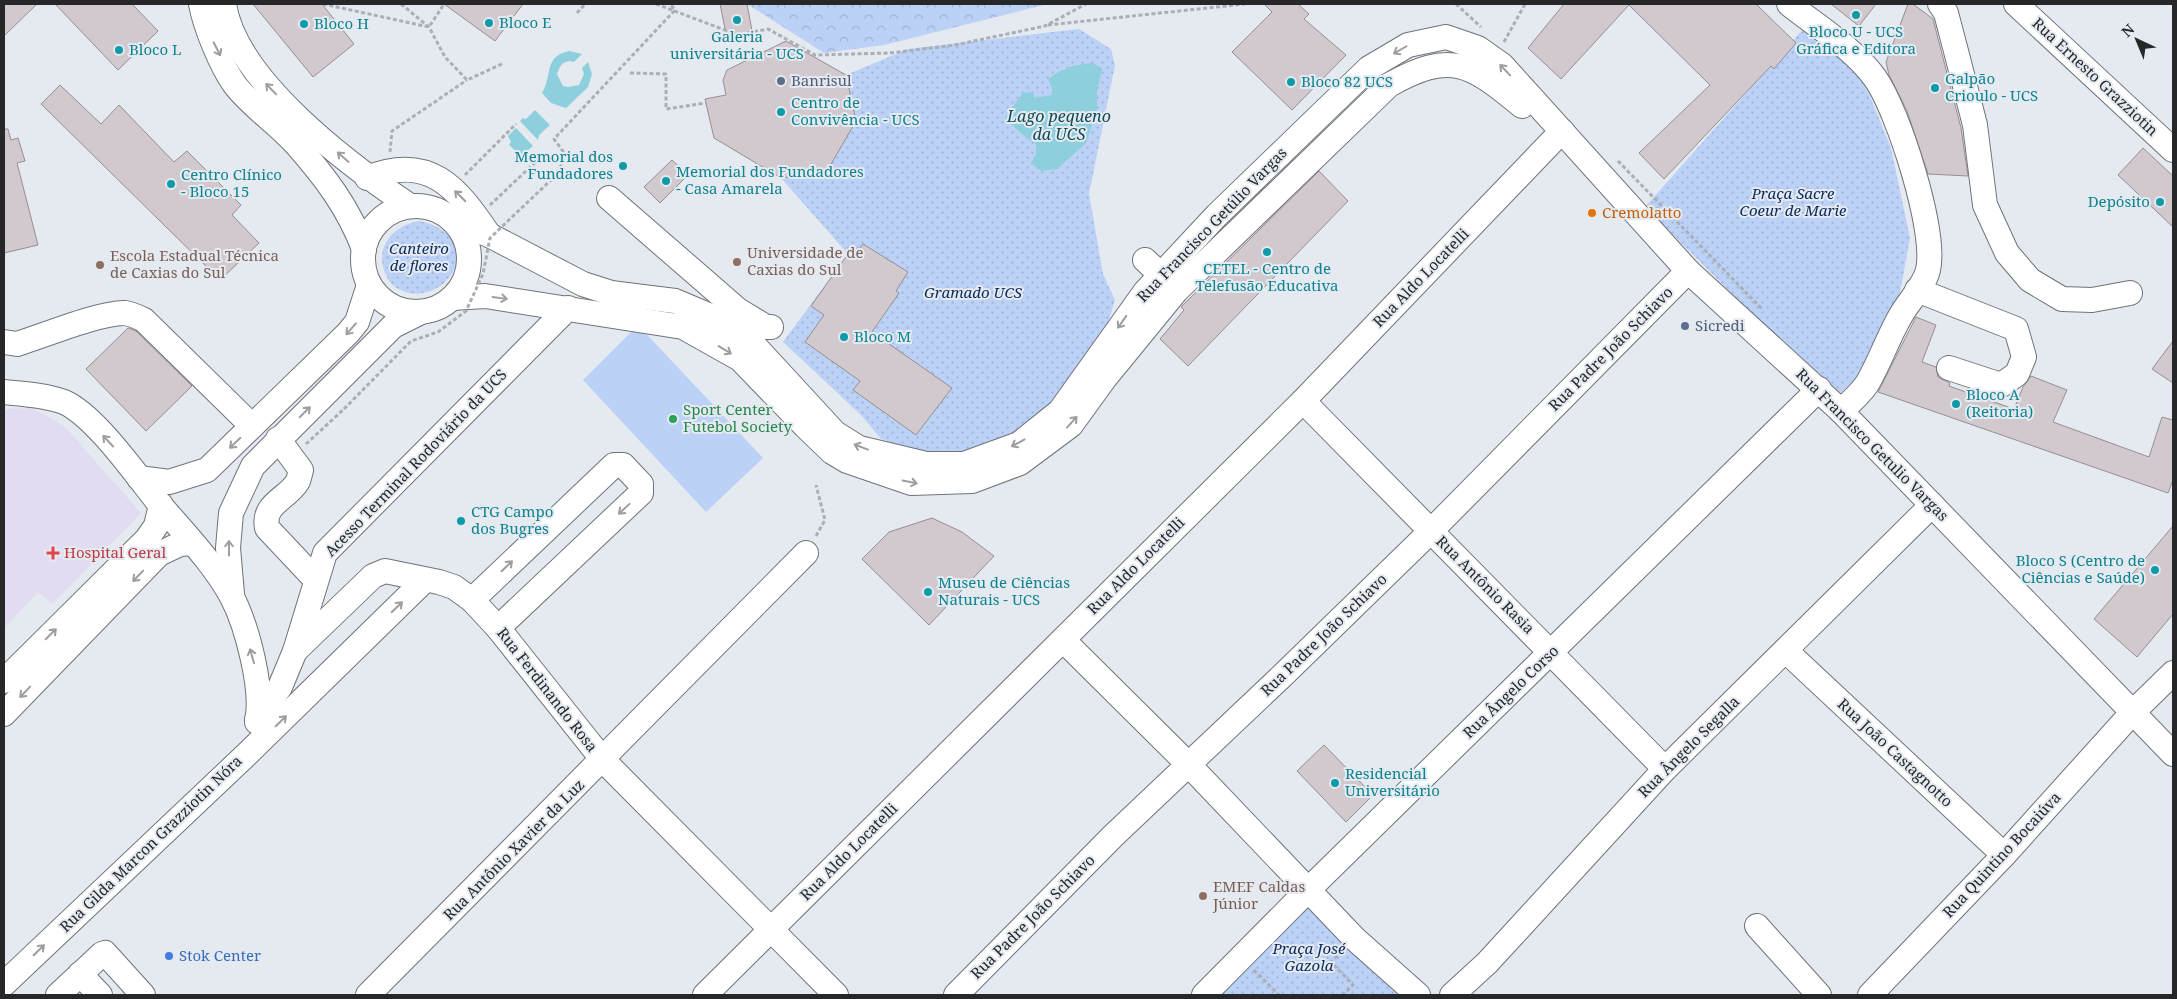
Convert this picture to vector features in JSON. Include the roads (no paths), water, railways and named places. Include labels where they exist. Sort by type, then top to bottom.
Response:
[{"type":"street","points":[[201,4],[204,24],[235,84],[294,142],[339,196],[364,250]]},
{"type":"street","points":[[224,4],[226,18],[252,69],[305,124],[378,174],[410,206]]},
{"type":"street","points":[[1789,4],[1857,57],[1876,79],[1888,102],[1908,154],[1918,190],[1930,254],[1928,271],[1901,315],[1867,384],[1841,412]]},
{"type":"street","points":[[1940,4],[1946,14],[1974,125],[1986,205],[2007,253],[2030,280],[2062,299],[2092,300],[2130,293]]},
{"type":"street","name":"Rua Ernesto Grazziotin","points":[[2016,4],[2173,150]]},
{"type":"street","name":"Rua Francisco Getulio Vargas","points":[[1446,37],[1478,48],[1502,65],[1563,136],[1688,271],[1819,389],[2173,754]]},
{"type":"street","name":"Rua Francisco Getúlio Vargas","points":[[452,298],[485,296],[684,327],[740,359],[805,426],[840,457],[911,483],[927,484],[972,481],[1020,463],[1071,425],[1217,215],[1369,68],[1408,45],[1446,37]]},
{"type":"street","name":"Rua Francisco Getulio Vargas","points":[[1442,63],[1463,66],[1496,84],[1563,136]]},
{"type":"street","name":"Rua Francisco Getúlio Vargas","points":[[453,221],[483,226],[583,284],[611,293],[719,308],[835,433],[859,448],[926,464],[964,464],[1019,444],[1060,411],[1134,306],[1169,283],[1389,85],[1410,73],[1442,63]]},
{"type":"street","name":"Rua Aldo Locatelli","points":[[705,995],[1303,401],[1563,136]]},
{"type":"street","points":[[378,174],[401,168],[431,174],[452,188],[483,226]]},
{"type":"street","points":[[609,198],[719,308],[766,327],[771,327]]},
{"type":"street","points":[[232,597],[228,548],[231,514],[252,466],[393,326],[421,312],[438,308],[452,298],[466,279],[469,256],[462,233],[453,221],[433,209],[410,206],[395,210],[382,219],[370,232],[364,250],[363,268],[369,285],[382,301],[401,310],[421,312]]},
{"type":"street","points":[[1145,260],[1169,283]]},
{"type":"street","name":"Rua Padre João Schiavo","points":[[956,995],[1113,836],[1189,765],[1431,530],[1688,271]]},
{"type":"street","points":[[140,478],[168,482],[207,470],[353,327],[364,306],[369,285]]},
{"type":"street","points":[[1917,290],[2016,329],[2024,357],[2017,374],[2001,385],[1949,368]]},
{"type":"street","name":"Acesso Terminal Rodoviário da UCS","points":[[258,720],[280,687],[294,651],[325,553],[568,308]]},
{"type":"street","points":[[684,327],[703,323],[719,308]]},
{"type":"street","points":[[4,342],[17,344],[108,315],[128,313],[144,320],[252,426]]},
{"type":"street","name":"Rua Ângelo Corso","points":[[1204,995],[1307,891],[1819,389]]},
{"type":"street","name":"Rua Gilda Marcon Grazziotin Nóra","points":[[4,392],[35,395],[64,402],[101,433],[192,543],[232,597],[238,612],[257,674],[258,720],[250,760],[4,984]]},
{"type":"street","name":"Rua Antônio Rasia","points":[[1303,401],[1552,652],[1665,770]]},
{"type":"street","points":[[278,439],[302,470],[297,482],[269,509],[265,519],[267,528],[316,580]]},
{"type":"street","points":[[472,600],[614,465],[623,465],[641,484],[641,493],[498,628]]},
{"type":"street","points":[[4,681],[147,539],[156,526],[161,505]]},
{"type":"street","name":"Rua Ângelo Segalla","points":[[1452,995],[1487,963],[1665,770],[1932,506]]},
{"type":"street","points":[[554,520],[568,522],[579,529],[582,549]]},
{"type":"street","points":[[4,714],[159,554],[180,544],[192,543]]},
{"type":"street","name":"Rua Antônio Xavier da Luz","points":[[368,995],[603,760],[806,553]]},
{"type":"street","name":"Rua Ferdinando Rosa","points":[[294,651],[373,576],[384,571],[454,587],[472,600],[498,628],[603,760],[836,995]]},
{"type":"street","points":[[250,760],[425,580]]},
{"type":"street","points":[[1063,640],[1189,765],[1307,891],[1355,939],[1418,995]]},
{"type":"street","name":"Rua João Castagnotto","points":[[1786,651],[2004,855]]},
{"type":"street","points":[[2132,713],[2173,673]]},
{"type":"street","name":"Rua Quintino Bocaiúva","points":[[1870,995],[2004,855],[2132,713]]},
{"type":"street","points":[[1757,926],[1819,995]]},
{"type":"street","points":[[58,995],[105,953],[143,995]]},
{"type":"street","points":[[80,974],[100,995]]},
{"type":"water","points":[[569,51],[582,54],[574,62],[565,62],[560,68],[557,74],[563,86],[579,85],[584,74],[582,68],[588,62],[592,74],[588,87],[566,108],[551,103],[542,93],[552,62],[561,54]]},
{"type":"water","name":"Lago pequeno da UCS","points":[[1092,63],[1102,68],[1097,92],[1097,109],[1086,143],[1057,169],[1041,171],[1031,163],[1036,154],[1036,144],[1005,117],[1023,93],[1032,92],[1035,98],[1052,95],[1052,88],[1048,79],[1058,72],[1069,68]]},
{"type":"water","points":[[535,110],[550,125],[539,135],[538,140],[520,121],[523,118],[526,119]]},
{"type":"water","points":[[516,128],[533,146],[521,156],[509,145],[511,142],[508,136]]},
{"type":"place","name":"Bloco U - UCS Gráfica e Editora","points":[[1856,15]]},
{"type":"place","name":"Galeria universitária - UCS","points":[[737,20]]},
{"type":"place","name":"Bloco E","points":[[489,23]]},
{"type":"place","name":"Bloco H","points":[[304,24]]},
{"type":"place","name":"Bloco L","points":[[119,50]]},
{"type":"place","name":"Banrisul","points":[[781,81]]},
{"type":"place","name":"Bloco 82 UCS","points":[[1291,82]]},
{"type":"place","name":"Galpão Crioulo - UCS","points":[[1935,88]]},
{"type":"place","name":"Centro de Convivência - UCS","points":[[781,112]]},
{"type":"place","name":"Memorial dos Fundadores","points":[[623,166]]},
{"type":"place","name":"Memorial dos Fundadores - Casa Amarela","points":[[666,181]]},
{"type":"place","name":"Centro Clínico - Bloco 15","points":[[171,184]]},
{"type":"place","name":"Depósito","points":[[2160,202]]},
{"type":"place","name":"Cremolatto","points":[[1592,213]]},
{"type":"place","name":"CETEL - Centro de Telefusão Educativa","points":[[1267,252]]},
{"type":"place","name":"Universidade de Caxias do Sul","points":[[737,262]]},
{"type":"place","name":"Escola Estadual Técnica de Caxias do Sul","points":[[100,265]]},
{"type":"place","name":"Sicredi","points":[[1685,326]]},
{"type":"place","name":"Bloco M","points":[[844,337]]},
{"type":"place","name":"Bloco A (Reitoria)","points":[[1956,404]]},
{"type":"place","name":"Sport Center Futebol Society","points":[[673,419]]},
{"type":"place","name":"CTG Campo dos Bugres","points":[[461,521]]},
{"type":"place","name":"Hospital Geral","points":[[53,553]]},
{"type":"place","name":"Bloco S (Centro de Ciências e Saúde)","points":[[2155,570]]},
{"type":"place","name":"Museu de Ciências Naturais - UCS","points":[[928,592]]},
{"type":"place","name":"Residencial Universitário","points":[[1335,783]]},
{"type":"place","name":"EMEF Caldas Júnior","points":[[1203,896]]},
{"type":"place","name":"Stok Center","points":[[169,956]]},
{"type":"park label","name":"Praça Sacre Coeur de Marie","points":[[1793,202]]},
{"type":"park label","name":"Canteiro de flores","points":[[419,258]]},
{"type":"park label","name":"Gramado UCS","points":[[973,293]]},
{"type":"park label","name":"Praça José Gazola","points":[[1309,958]]}]
